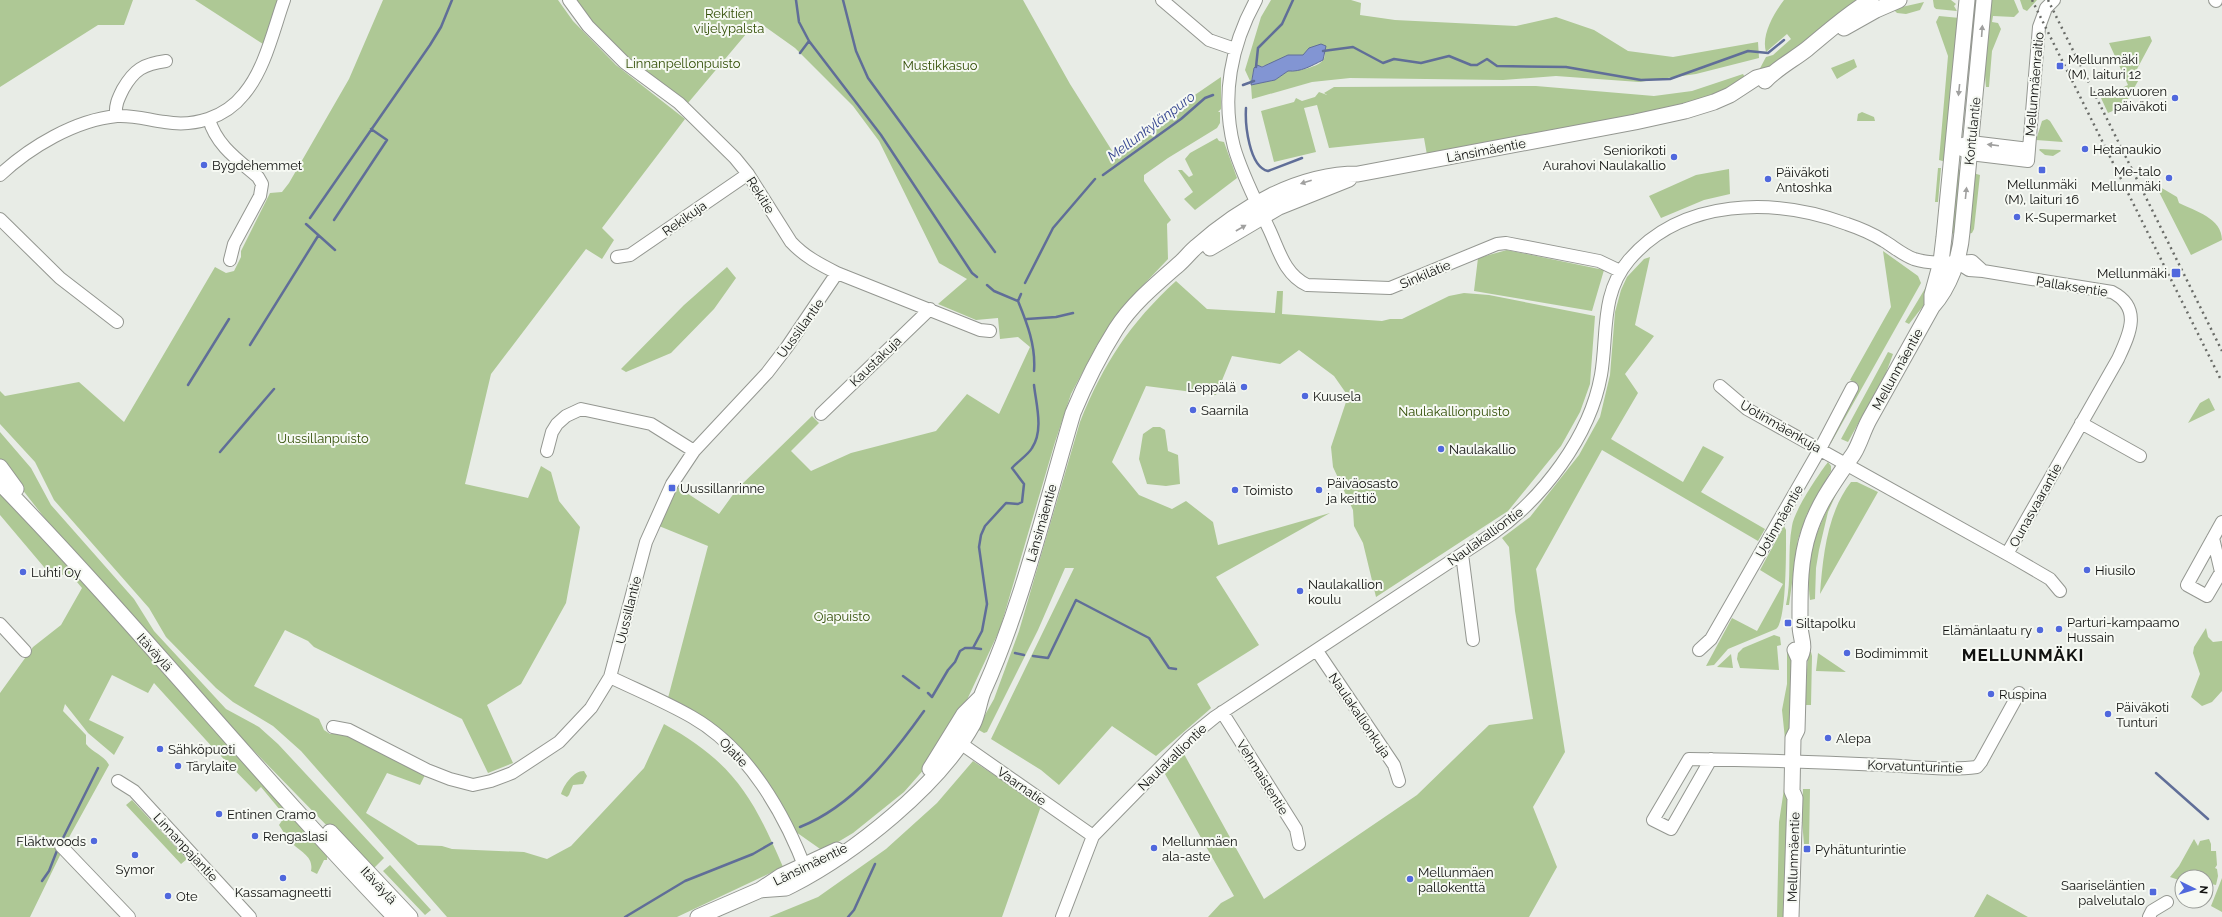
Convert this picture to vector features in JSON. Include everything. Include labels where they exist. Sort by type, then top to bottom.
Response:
[{"type":"main road","name":"Länsimäentie","points":[[1807,49],[1841,19],[1871,0]]},
{"type":"main road","name":"Länsimäentie","points":[[698,917],[760,890],[786,888],[806,871],[843,856],[935,777],[956,740],[974,722],[981,697],[1007,635],[1073,413],[1085,383],[1104,350],[1130,319],[1145,296],[1195,247],[1312,180],[1329,176],[1358,174],[1634,122],[1692,108],[1730,95],[1756,78],[1771,74],[1807,49],[1876,10],[1899,0]]},
{"type":"main road","name":"Kontulantie","points":[[1949,262],[1962,239],[1984,0]]},
{"type":"main road","name":"Kontulantie","points":[[1949,262],[1954,146],[1965,3]]},
{"type":"main road","name":"Mellunmäentie","points":[[1791,917],[1795,798],[1792,791],[1796,762],[1793,738],[1797,730],[1799,659],[1804,652],[1804,640],[1800,630],[1801,569],[1806,541],[1818,508],[1845,463],[1853,454],[1862,432],[1932,307],[1945,290],[1949,262]]},
{"type":"main road","name":"Itäväylä","points":[[0,467],[49,533]]},
{"type":"main road","name":"Itäväylä","points":[[0,483],[49,533],[289,802],[395,917]]},
{"type":"main road","name":"Itäväylä","points":[[261,770],[305,805],[410,917]]},
{"type":"street","points":[[0,175],[25,153],[52,138],[83,125],[116,116],[134,116],[175,124],[209,119],[235,104],[250,87],[262,61],[284,0]]},
{"type":"street","name":"Rekitie","points":[[569,0],[588,26],[606,45],[625,63],[687,111],[748,174],[791,242],[800,251],[815,262],[837,273],[980,330],[990,331]]},
{"type":"street","points":[[1162,0],[1209,40],[1235,49]]},
{"type":"street","name":"Sinkilätie","points":[[1256,0],[1245,20],[1235,49],[1228,88],[1231,130],[1239,162],[1291,275],[1307,285],[1390,288],[1497,244],[1506,243],[1600,261],[1620,272]]},
{"type":"street","name":"Mellunmäenraitio","points":[[1954,146],[2029,155],[2037,37],[2046,8],[2054,0]]},
{"type":"street","points":[[116,116],[117,101],[131,76],[152,63],[166,61]]},
{"type":"street","points":[[209,119],[214,133],[222,145],[258,177],[262,184],[260,196],[234,244],[230,260]]},
{"type":"street","name":"Rekikuja","points":[[617,257],[630,255],[748,174]]},
{"type":"street","name":"Naulakalliontie","points":[[1062,917],[1093,836],[1189,738],[1222,712],[1317,651],[1462,554],[1521,511],[1540,491],[1581,434],[1591,411],[1599,386],[1604,358],[1607,303],[1613,283],[1620,272],[1641,249],[1671,226],[1703,212],[1744,208],[1779,208],[1829,218],[1864,231],[1914,259],[1949,262]]},
{"type":"street","points":[[0,219],[60,278],[117,322]]},
{"type":"street","name":"Pallaksentie","points":[[1949,262],[1969,270],[2112,292],[2119,296],[2128,308],[2131,326],[2129,335]]},
{"type":"street","name":"Uussillantie","points":[[333,726],[349,730],[450,779],[462,783],[480,784],[512,773],[560,742],[591,708],[610,677],[646,542],[667,491],[694,451],[767,373],[787,347],[837,273]]},
{"type":"street","name":"Kaustakuja","points":[[821,414],[930,309]]},
{"type":"street","name":"Ounasvaarantie","points":[[1845,463],[2007,554],[2118,359],[2129,335]]},
{"type":"street","name":"Uotinmäenkuja","points":[[1720,386],[1747,409],[1845,463]]},
{"type":"street","name":"Uotinmäentie","points":[[1699,650],[1711,638],[1820,449],[1852,388]]},
{"type":"street","points":[[547,451],[552,432],[558,424],[566,416],[581,409],[651,424],[694,451]]},
{"type":"street","points":[[2081,423],[2140,456]]},
{"type":"street","points":[[2214,538],[2222,522]]},
{"type":"street","points":[[1462,554],[1473,640]]},
{"type":"street","points":[[2007,554],[2050,579],[2060,591]]},
{"type":"street","points":[[0,624],[25,651]]},
{"type":"street","name":"Naulakallionkuja","points":[[1317,651],[1394,765],[1399,781]]},
{"type":"street","name":"Ojatie","points":[[610,677],[692,717],[724,740],[750,769],[771,800],[796,846],[806,871]]},
{"type":"street","name":"Korvatunturintie","points":[[1796,762],[1977,767],[1982,762],[2019,694]]},
{"type":"street","name":"Vehmaistentie","points":[[1222,712],[1296,829],[1299,844]]},
{"type":"street","name":"Vaarnatie","points":[[956,740],[1093,836]]},
{"type":"street","points":[[1711,759],[1670,829],[1653,820],[1689,759],[1711,759],[1796,762]]},
{"type":"street","name":"Linnanpajantie","points":[[118,781],[134,792],[250,917]]},
{"type":"street","points":[[61,846],[129,917]]},
{"type":"street","points":[[2149,917],[2152,911],[2167,902]]},
{"type":"green space","points":[[0,0],[133,0],[124,25],[98,25],[0,87]]},
{"type":"green space","points":[[195,0],[279,0],[263,44]]},
{"type":"green space","name":"Uussillanpuisto","points":[[383,0],[558,0],[573,21],[616,65],[685,119],[602,228],[614,240],[602,259],[586,249],[491,374],[465,484],[528,498],[541,466],[551,472],[559,501],[580,527],[566,603],[521,684],[487,705],[513,763],[488,773],[462,719],[314,647],[308,641],[285,630],[254,686],[319,719],[324,730],[330,734],[346,733],[426,773],[420,785],[387,773],[366,813],[418,845],[442,846],[452,849],[524,852],[547,859],[571,846],[644,768],[664,724],[688,738],[724,767],[750,801],[772,842],[783,867],[677,917],[447,917],[301,751],[273,726],[233,702],[216,688],[166,637],[149,608],[54,500],[35,462],[0,424],[0,391],[5,396],[79,382],[124,422],[215,267],[226,273],[234,271],[241,257],[241,251],[270,193],[282,192],[289,183],[349,79]]},
{"type":"green space","name":"Ojapuisto","points":[[572,0],[1023,0],[1070,84],[1116,157],[1186,101],[1221,77],[1221,109],[1218,112],[1220,112],[1220,123],[1217,128],[1168,158],[1144,175],[1144,181],[1171,220],[1167,224],[1168,259],[1130,299],[1113,321],[1097,345],[1071,394],[1055,442],[1000,629],[959,717],[926,767],[904,792],[853,833],[823,851],[796,832],[766,779],[751,760],[668,698],[708,546],[659,526],[676,486],[719,514],[737,489],[812,416],[819,423],[791,451],[811,471],[851,453],[936,431],[967,394],[999,414],[1030,347],[1018,337],[1000,339],[998,318],[976,320],[938,304],[967,279],[939,263],[879,141],[853,106],[795,48],[757,21],[688,103],[619,52]]},
{"type":"green space","points":[[1271,0],[1351,0],[1361,3],[1360,15],[1395,20],[1516,26],[1556,17],[1594,30],[1628,51],[1673,57],[1758,42],[1759,58],[1696,74],[1639,82],[1556,76],[1503,80],[1350,78],[1312,82],[1252,99],[1251,85],[1275,80],[1288,71],[1301,70],[1317,65],[1324,59],[1325,54],[1309,48],[1303,56],[1288,55],[1271,64],[1254,68],[1251,83],[1245,70],[1261,17]]},
{"type":"green space","points":[[1784,0],[1864,0],[1779,62],[1757,74],[1766,57],[1773,55],[1791,39],[1787,34],[1766,52],[1765,39],[1769,24]]},
{"type":"green space","points":[[1933,0],[1951,0],[1956,4],[1954,6],[1957,11],[1936,9],[1934,7]]},
{"type":"green space","points":[[1990,0],[2014,0],[2019,12],[2014,17],[1993,16],[1992,22],[1998,23],[2001,29],[1992,51],[1989,87],[1986,87],[1984,63]]},
{"type":"green space","points":[[2020,0],[2037,0],[2027,11],[2023,9]]},
{"type":"green space","points":[[1924,2],[1920,10],[1906,14],[1897,13],[1893,9]]},
{"type":"green space","points":[[1939,16],[1960,18],[1946,162],[1939,160],[1948,56],[1936,22]]},
{"type":"green space","points":[[2150,36],[2152,41],[2137,69],[2142,74],[2124,106],[2108,113],[2101,98],[2128,85],[2109,43]]},
{"type":"green space","points":[[1854,59],[1857,67],[1837,79],[1831,68]]},
{"type":"green space","points":[[1743,74],[1746,79],[1737,85],[1682,106],[1427,155],[1424,138],[1329,148],[1317,105],[1304,108],[1316,152],[1274,162],[1261,111],[1294,102],[1296,98],[1302,101],[1315,97],[1319,92],[1327,95],[1324,93],[1334,87],[1536,86],[1654,96],[1692,91]]},
{"type":"green space","points":[[1862,112],[1874,117],[1875,121],[1857,121],[1858,114]]},
{"type":"green space","points":[[2047,119],[2050,121],[2063,142],[2036,140],[2042,121]]},
{"type":"green space","points":[[1217,138],[1219,141],[1224,142],[1237,178],[1195,210],[1184,199],[1193,192],[1178,170],[1182,170],[1189,177],[1193,175],[1185,159],[1190,153]]},
{"type":"green space","points":[[2039,150],[2061,151],[2053,156],[2045,155]]},
{"type":"green space","points":[[1938,168],[1941,168],[1938,202],[1935,202]]},
{"type":"green space","points":[[1729,169],[1730,194],[1704,200],[1661,218],[1649,196],[1696,175]]},
{"type":"green space","points":[[1956,169],[1963,170],[1957,234],[1951,233]]},
{"type":"green space","points":[[1973,173],[1980,175],[1974,229],[1972,233],[1967,234]]},
{"type":"green space","points":[[2155,184],[2177,197],[2179,203],[2200,212],[2213,221],[2221,232],[2222,240],[2191,255]]},
{"type":"green space","points":[[1507,250],[1604,270],[1592,311],[1474,291],[1478,258]]},
{"type":"green space","points":[[1883,251],[1918,276],[1921,283],[1831,443],[1831,436],[1858,384],[1850,380],[1891,307]]},
{"type":"green space","points":[[1650,257],[1635,325],[1654,336],[1625,374],[1638,393],[1611,439],[1683,482],[1703,446],[1724,457],[1701,492],[1765,529],[1758,541],[1602,450],[1536,569],[1565,752],[1533,807],[1557,867],[1529,917],[1208,917],[1221,903],[1234,896],[1165,774],[1184,754],[1264,899],[1417,795],[1489,725],[1533,719],[1515,611],[1509,547],[1502,538],[1530,517],[1579,455],[1600,417],[1610,375],[1615,312],[1621,290],[1627,277],[1644,259]]},
{"type":"green space","points":[[727,267],[736,278],[714,309],[671,353],[626,372],[621,369],[684,305]]},
{"type":"green space","name":"Naulakallionpuisto","points":[[1176,281],[1207,309],[1275,313],[1277,291],[1283,291],[1282,314],[1382,321],[1402,319],[1449,296],[1464,293],[1489,295],[1595,316],[1590,384],[1580,412],[1561,446],[1508,511],[1376,597],[1363,543],[1354,526],[1353,510],[1333,467],[1331,447],[1348,396],[1334,376],[1299,350],[1280,364],[1232,356],[1216,395],[1146,386],[1112,462],[1139,495],[1172,509],[1186,501],[1213,522],[1218,545],[1330,513],[1216,577],[1259,645],[1197,684],[1211,708],[1156,756],[1112,726],[1059,785],[1041,770],[991,739],[1074,568],[1065,568],[1038,630],[987,732],[984,733],[977,729],[994,699],[1019,631],[1080,422],[1089,401],[1108,363],[1131,329]]},
{"type":"green space","points":[[1926,287],[1929,287],[1924,305],[1909,324],[1905,322]]},
{"type":"green space","points":[[1888,352],[1893,354],[1886,373],[1848,442],[1841,439]]},
{"type":"green space","points":[[2209,398],[2215,410],[2188,423],[2200,403]]},
{"type":"green space","points":[[1153,427],[1160,427],[1165,430],[1168,451],[1178,455],[1180,484],[1166,486],[1147,484],[1139,459],[1143,434]]},
{"type":"green space","points":[[0,432],[31,468],[51,505],[134,599],[154,631],[226,709],[259,727],[278,744],[384,858],[371,871],[221,717],[47,521],[0,461]]},
{"type":"green space","points":[[1828,462],[1831,466],[1831,471],[1807,514],[1798,539],[1789,605],[1786,605],[1789,585],[1790,546],[1794,519],[1807,493]]},
{"type":"green space","points":[[1842,481],[1828,512],[1816,568],[1815,599],[1810,600],[1809,567],[1812,552],[1821,524]]},
{"type":"green space","points":[[1851,482],[1857,482],[1878,492],[1820,594],[1825,550],[1831,521],[1836,507]]},
{"type":"green space","points":[[0,490],[322,847],[327,856],[327,860],[324,860],[317,874],[311,871],[310,862],[306,855],[290,841],[279,825],[285,816],[261,787],[256,792],[215,750],[154,683],[148,693],[112,675],[89,720],[124,737],[114,755],[88,733],[65,704],[63,711],[86,735],[86,744],[109,765],[67,841],[30,917],[0,917],[0,693],[33,647],[61,625],[82,588],[72,576],[49,573],[0,515]]},
{"type":"green space","points":[[1784,526],[1786,530],[1786,567],[1784,599],[1780,623],[1776,629],[1728,649],[1714,665],[1706,666],[1732,618],[1757,631],[1783,584],[1760,570]]},
{"type":"green space","points":[[2206,628],[2208,637],[2213,642],[2222,641],[2222,691],[2212,702],[2202,706],[2191,697],[2200,674],[2193,653],[2194,647]]},
{"type":"green space","points":[[1774,635],[1780,637],[1781,645],[1777,646],[1779,670],[1740,668],[1737,659],[1738,653],[1743,648]]},
{"type":"green space","points":[[1787,652],[1793,652],[1790,737],[1785,739],[1782,710],[1787,684]]},
{"type":"green space","points":[[1808,652],[1811,652],[1812,656],[1811,705],[1805,705]]},
{"type":"green space","points":[[1818,653],[1846,672],[1816,671]]},
{"type":"green space","points":[[1731,654],[1733,668],[1717,667]]},
{"type":"green space","points":[[973,761],[1041,806],[1002,917],[769,917],[818,897],[886,849],[937,803]]},
{"type":"green space","points":[[584,771],[587,776],[583,784],[573,785],[567,797],[561,794],[564,787],[576,773]]},
{"type":"green space","points":[[1784,789],[1788,789],[1785,917],[1777,917],[1779,822]]},
{"type":"green space","points":[[1803,789],[1810,789],[1809,844],[1804,844],[1802,821]]},
{"type":"green space","points":[[132,800],[187,859],[181,864],[126,805]]},
{"type":"green space","points":[[2194,839],[2198,846],[2200,841],[2209,839],[2211,851],[2216,851],[2217,865],[2215,868],[2217,869],[2218,876],[2216,885],[2214,885],[2214,869],[2177,869]]},
{"type":"green space","points":[[390,865],[431,910],[425,915],[383,871]]},
{"type":"green space","points":[[2174,872],[2174,878],[2170,877]]},
{"type":"green space","points":[[2222,878],[2222,912],[2214,908],[2214,898]]},
{"type":"green space","points":[[1987,894],[2028,917],[1974,917]]},
{"type":"water","points":[[1321,44],[1326,46],[1323,60],[1302,70],[1288,71],[1275,80],[1251,85],[1254,68],[1257,65],[1262,67],[1288,55],[1303,55],[1309,48]]},
{"type":"waterway","points":[[310,218],[430,45],[441,27],[452,0]]},
{"type":"waterway","points":[[796,0],[799,22],[809,41],[881,135],[972,273],[977,277]]},
{"type":"waterway","points":[[843,0],[856,51],[868,78],[995,252]]},
{"type":"waterway","points":[[1256,67],[1258,48],[1282,24],[1293,0]]},
{"type":"waterway","name":"Mellunkylänpuro","points":[[1323,51],[1353,47],[1383,63],[1394,59],[1421,63],[1449,56],[1471,65],[1477,65],[1487,59],[1497,66],[1566,67],[1641,80],[1670,79],[1748,51],[1768,53],[1784,40]]},
{"type":"waterway","points":[[800,53],[809,41]]},
{"type":"waterway","name":"Mellunkylänpuro","points":[[1243,85],[1254,81]]},
{"type":"waterway","name":"Mellunkylänpuro","points":[[1103,175],[1181,119],[1205,98],[1213,95]]},
{"type":"waterway","points":[[1246,108],[1246,124],[1252,154],[1256,162],[1262,168],[1268,171],[1302,158]]},
{"type":"waterway","points":[[334,220],[387,140],[371,129]]},
{"type":"waterway","name":"Mellunkylänpuro","points":[[1025,283],[1053,228],[1095,179]]},
{"type":"waterway","points":[[306,224],[335,250]]},
{"type":"waterway","points":[[250,345],[318,236]]},
{"type":"waterway","points":[[987,285],[994,291],[1018,301]]},
{"type":"waterway","name":"Mellunkylänpuro","points":[[1021,294],[1018,301],[1028,326],[1034,353],[1034,371]]},
{"type":"waterway","points":[[1027,319],[1056,317],[1073,313]]},
{"type":"waterway","points":[[188,385],[229,319]]},
{"type":"waterway","name":"Mellunkylänpuro","points":[[928,693],[932,697],[948,670],[955,662],[960,651],[965,648],[973,648],[982,631],[987,604],[979,547],[981,535],[985,526],[1006,503],[1018,504],[1022,502],[1024,484],[1012,468],[1030,451],[1036,441],[1038,433],[1038,417],[1034,385]]},
{"type":"waterway","points":[[220,452],[274,389]]},
{"type":"waterway","points":[[1033,656],[1048,658],[1076,600],[1149,638],[1169,668],[1176,669]]},
{"type":"waterway","name":"Mellunkylänpuro","points":[[973,648],[981,649]]},
{"type":"waterway","points":[[1015,653],[1024,655]]},
{"type":"waterway","points":[[903,676],[919,688]]},
{"type":"waterway","name":"Mellunkylänpuro","points":[[800,827],[819,818],[854,793],[885,762],[924,711]]},
{"type":"waterway","points":[[62,840],[98,768]]},
{"type":"waterway","points":[[2156,773],[2208,819]]},
{"type":"waterway","name":"Mellunkylänpuro","points":[[625,917],[685,881],[753,854],[772,843]]},
{"type":"waterway","points":[[42,881],[49,871],[58,848]]},
{"type":"waterway","points":[[848,917],[854,910],[875,864]]},
{"type":"railway","points":[[2032,0],[2220,378]]},
{"type":"railway","points":[[2048,0],[2222,351]]},
{"type":"place","name":"Mellunmäki (M), laituri 12","points":[[2060,66]]},
{"type":"place","name":"Laakavuoren päiväkoti","points":[[2175,98]]},
{"type":"place","name":"Hetanaukio","points":[[2085,149]]},
{"type":"place","name":"Seniorikoti Aurahovi Naulakallio","points":[[1674,157]]},
{"type":"place","name":"Bygdehemmet","points":[[204,165]]},
{"type":"place","name":"Mellunmäki (M), laituri 16","points":[[2042,170]]},
{"type":"place","name":"Me-talo Mellunmäki","points":[[2169,178]]},
{"type":"place","name":"Päiväkoti Antoshka","points":[[1768,179]]},
{"type":"place","name":"K-Supermarket","points":[[2017,217]]},
{"type":"place","name":"Mellunmäki","points":[[2176,273]]},
{"type":"place","name":"Leppälä","points":[[1244,387]]},
{"type":"place","name":"Kuusela","points":[[1305,396]]},
{"type":"place","name":"Saarnila","points":[[1193,410]]},
{"type":"place","name":"Naulakallio","points":[[1441,449]]},
{"type":"place","name":"Uussillanrinne","points":[[672,488]]},
{"type":"place","name":"Toimisto","points":[[1235,490]]},
{"type":"place","name":"Päiväosasto ja keittiö","points":[[1319,490]]},
{"type":"place","name":"Hiusilo","points":[[2087,570]]},
{"type":"place","name":"Luhti Oy","points":[[23,572]]},
{"type":"place","name":"Naulakallion koulu","points":[[1300,591]]},
{"type":"place","name":"Siltapolku","points":[[1788,623]]},
{"type":"place","name":"Parturi-kampaamo Hussain","points":[[2059,629]]},
{"type":"place","name":"Elämänlaatu ry","points":[[2040,630]]},
{"type":"place","name":"Bodimimmit","points":[[1847,653]]},
{"type":"place","name":"Ruspina","points":[[1991,694]]},
{"type":"place","name":"Päiväkoti Tunturi","points":[[2108,714]]},
{"type":"place","name":"Alepa","points":[[1828,738]]},
{"type":"place","name":"Sähköpuoti","points":[[160,749]]},
{"type":"place","name":"Tärylaite","points":[[178,766]]},
{"type":"place","name":"Entinen Cramo","points":[[219,814]]},
{"type":"place","name":"Rengaslasi","points":[[255,836]]},
{"type":"place","name":"Fläktwoods","points":[[94,841]]},
{"type":"place","name":"Mellunmäen ala-aste","points":[[1154,848]]},
{"type":"place","name":"Pyhätunturintie","points":[[1807,849]]},
{"type":"place","name":"Symor","points":[[135,855]]},
{"type":"place","name":"Kassamagneetti","points":[[283,878]]},
{"type":"place","name":"Mellunmäen pallokenttä","points":[[1410,879]]},
{"type":"place","name":"Saariseläntien palvelutalo","points":[[2153,892]]},
{"type":"place","name":"Ote","points":[[168,896]]},
{"type":"district","name":"MELLUNMÄKI","points":[[2023,655]]},
{"type":"park label","name":"Rekitien viljelypalsta","points":[[729,20]]},
{"type":"park label","name":"Linnanpellonpuisto","points":[[683,63]]},
{"type":"park label","name":"Mustikkasuo","points":[[940,65]]}]
